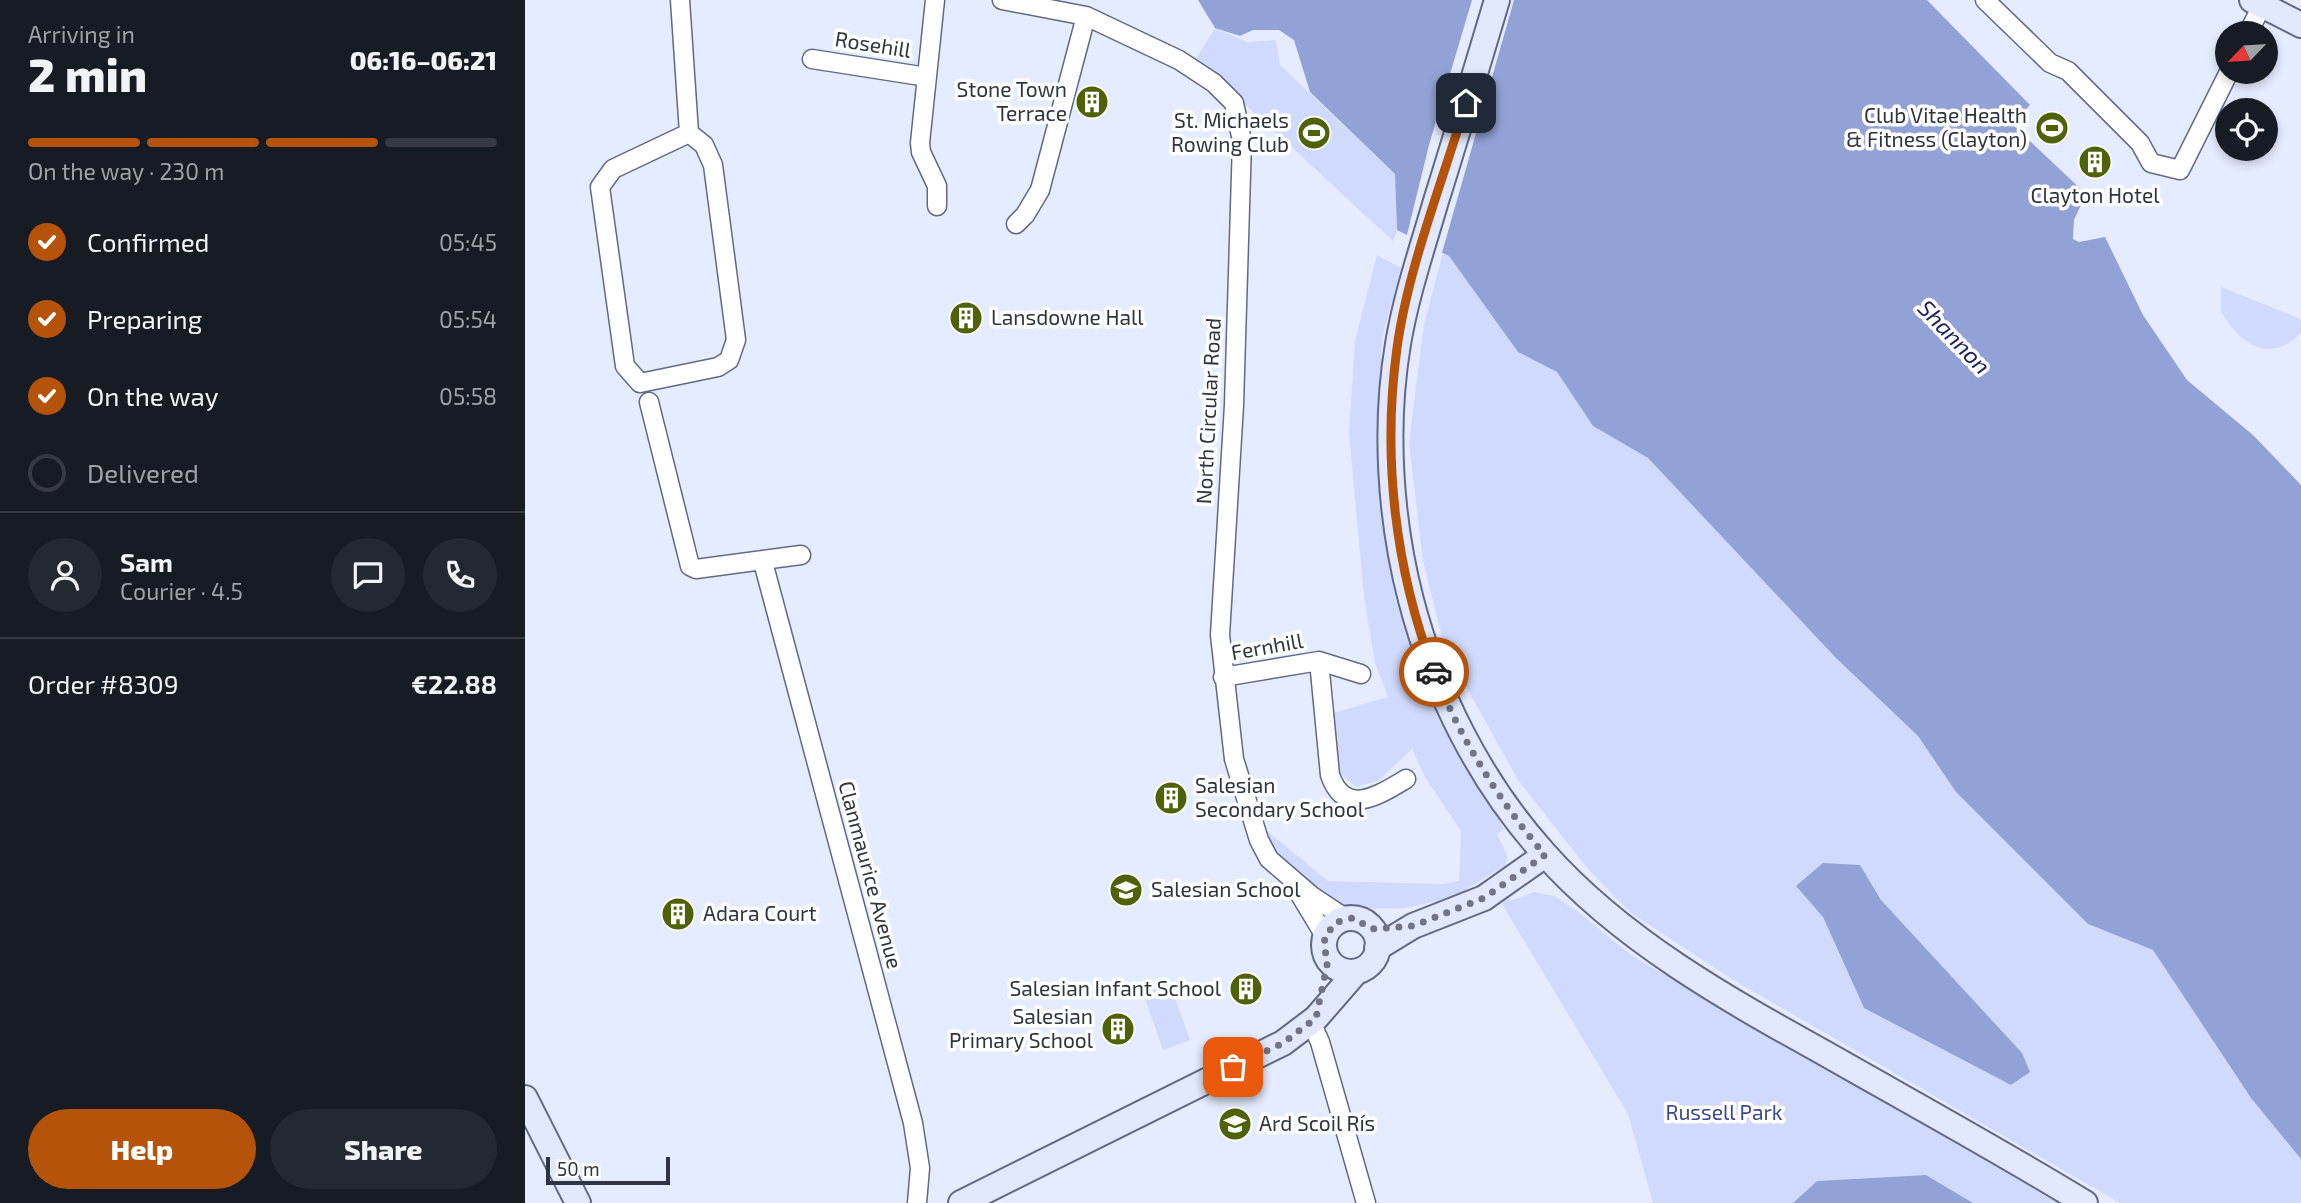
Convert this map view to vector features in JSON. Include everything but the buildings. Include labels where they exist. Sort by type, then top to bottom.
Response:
[{"type":"main road","points":[[1497,0],[1409,292],[1397,347],[1393,398],[1394,506],[1405,576],[1420,635],[1445,699],[1480,765],[1517,821],[1545,855],[1641,941],[1770,1023],[2015,1160],[2085,1203]]},
{"type":"main road","points":[[2259,2],[2301,25]]},
{"type":"main road","points":[[1375,938],[1484,898],[1545,855]]},
{"type":"main road","points":[[1313,1020],[1329,928],[1345,918],[1360,920],[1375,938]]},
{"type":"main road","points":[[961,1203],[1283,1043],[1313,1020],[1356,972],[1370,964],[1375,938]]},
{"type":"main road","points":[[1326,948],[1340,970],[1356,972]]},
{"type":"main road","points":[[525,1098],[578,1203]]},
{"type":"street","points":[[680,0],[689,133],[704,145],[713,166],[736,340],[729,360],[718,367],[640,383],[625,366],[600,187],[613,169],[689,133]]},
{"type":"street","name":"Rosehill","points":[[935,0],[921,152],[935,177],[937,206]]},
{"type":"street","name":"North Circular Road","points":[[1002,0],[1086,16],[1179,60],[1215,83],[1234,103],[1242,141],[1234,405],[1220,635],[1234,759],[1259,840],[1269,859],[1291,879],[1345,918]]},
{"type":"street","points":[[1985,0],[2050,62],[2069,71],[2140,143],[2151,163],[2180,170],[2223,84]]},
{"type":"street","points":[[2252,21],[2259,2]]},
{"type":"street","points":[[1016,224],[1025,215],[1040,190],[1086,16]]},
{"type":"street","name":"Rosehill","points":[[813,59],[927,77]]},
{"type":"street","points":[[649,402],[690,566],[696,569],[801,555]]},
{"type":"street","name":"Clanmaurice Avenue","points":[[763,562],[913,1123],[920,1168],[917,1203]]},
{"type":"street","name":"Fernhill","points":[[1223,677],[1319,661],[1361,674]]},
{"type":"street","name":"Fernhill","points":[[1319,661],[1330,775],[1334,786],[1341,794],[1364,800],[1375,798],[1406,779]]},
{"type":"street","name":"North Circular Road","points":[[1291,879],[1326,948]]},
{"type":"street","points":[[1313,1020],[1366,1203]]},
{"type":"green space","name":"St. Michaels Rowing Club","points":[[1215,28],[1247,42],[1276,40],[1280,65],[1395,174],[1397,230],[1393,241],[1196,59]]},
{"type":"green space","points":[[1443,253],[1449,256],[1518,352],[1557,372],[1593,426],[1648,458],[1835,657],[1918,736],[1956,792],[2088,924],[2153,950],[2251,1098],[2301,1159],[2301,1203],[2120,1203],[1735,981],[1631,913],[1587,868],[1518,780],[1445,649],[1423,561],[1409,442],[1424,324]],"holes":[[[1860,865],[1881,900],[1864,1008],[1823,917],[1796,886]]]},
{"type":"green space","points":[[1377,255],[1401,268],[1382,338],[1380,411],[1383,525],[1395,599],[1428,698],[1504,829],[1497,834],[1507,855],[1506,865],[1462,892],[1438,901],[1405,908],[1355,909],[1325,896],[1263,841],[1256,822],[1328,881],[1442,884],[1459,881],[1461,831],[1425,777],[1412,749],[1378,781],[1356,787],[1338,772],[1330,714],[1388,697],[1375,663],[1364,597],[1349,433],[1355,341]]},
{"type":"green space","points":[[2221,287],[2301,319],[2301,333],[2278,348],[2267,349],[2247,341],[2237,333],[2221,312]]},
{"type":"green space","name":"Russell Park","points":[[1534,892],[1554,896],[1576,910],[1631,955],[2058,1203],[1973,1203],[1926,1175],[1817,1181],[1793,1203],[1653,1203],[1628,1114],[1502,904],[1508,898],[1511,901]]},
{"type":"green space","points":[[1169,980],[1190,1040],[1163,1050],[1142,990]]},
{"type":"water","name":"Shannon","points":[[1198,0],[1927,0],[2030,105],[2012,124],[2086,194],[2074,220],[2073,239],[2079,242],[2105,237],[2143,315],[2187,380],[2254,436],[2301,485],[2301,1159],[2251,1098],[2153,950],[2088,924],[1956,792],[1918,736],[1835,657],[1648,458],[1593,426],[1557,372],[1518,352],[1449,256],[1397,230],[1395,174],[1310,92],[1294,40],[1279,30],[1253,30],[1240,36],[1215,28]]},
{"type":"water","points":[[1823,863],[1860,865],[1881,900],[2022,1053],[2030,1072],[2011,1085],[1864,1008],[1823,917],[1796,886]]},
{"type":"water","points":[[1926,1175],[1973,1203],[1793,1203],[1817,1181]]},
{"type":"pier","points":[[1472,0],[1514,0],[1441,256],[1406,239],[1429,145]]},
{"type":"way so far","points":[[1233,1067],[1283,1043],[1316,1018],[1328,960],[1325,954],[1325,936],[1329,928],[1337,922],[1353,918],[1367,923],[1372,929],[1413,926],[1484,898],[1545,855],[1517,821],[1480,765],[1445,699],[1434,672]]},
{"type":"place","name":"Stone Town Terrace","points":[[1092,102]]},
{"type":"place","name":"Club Vitae Health & Fitness (Clayton)","points":[[2052,128]]},
{"type":"place","name":"St. Michaels Rowing Club","points":[[1314,133]]},
{"type":"place","name":"Clayton Hotel","points":[[2095,162]]},
{"type":"place","name":"Lansdowne Hall","points":[[966,318]]},
{"type":"place","name":"Salesian Secondary School","points":[[1171,798]]},
{"type":"place","name":"Salesian School","points":[[1126,890]]},
{"type":"place","name":"Adara Court","points":[[678,914]]},
{"type":"place","name":"Salesian Infant School","points":[[1246,989]]},
{"type":"place","name":"Salesian Primary School","points":[[1118,1029]]},
{"type":"place","name":"Ard Scoil Rís","points":[[1235,1124]]},
{"type":"route","points":[[1434,672],[1420,635],[1405,576],[1394,506],[1393,398],[1397,347],[1409,292],[1466,103]]}]
